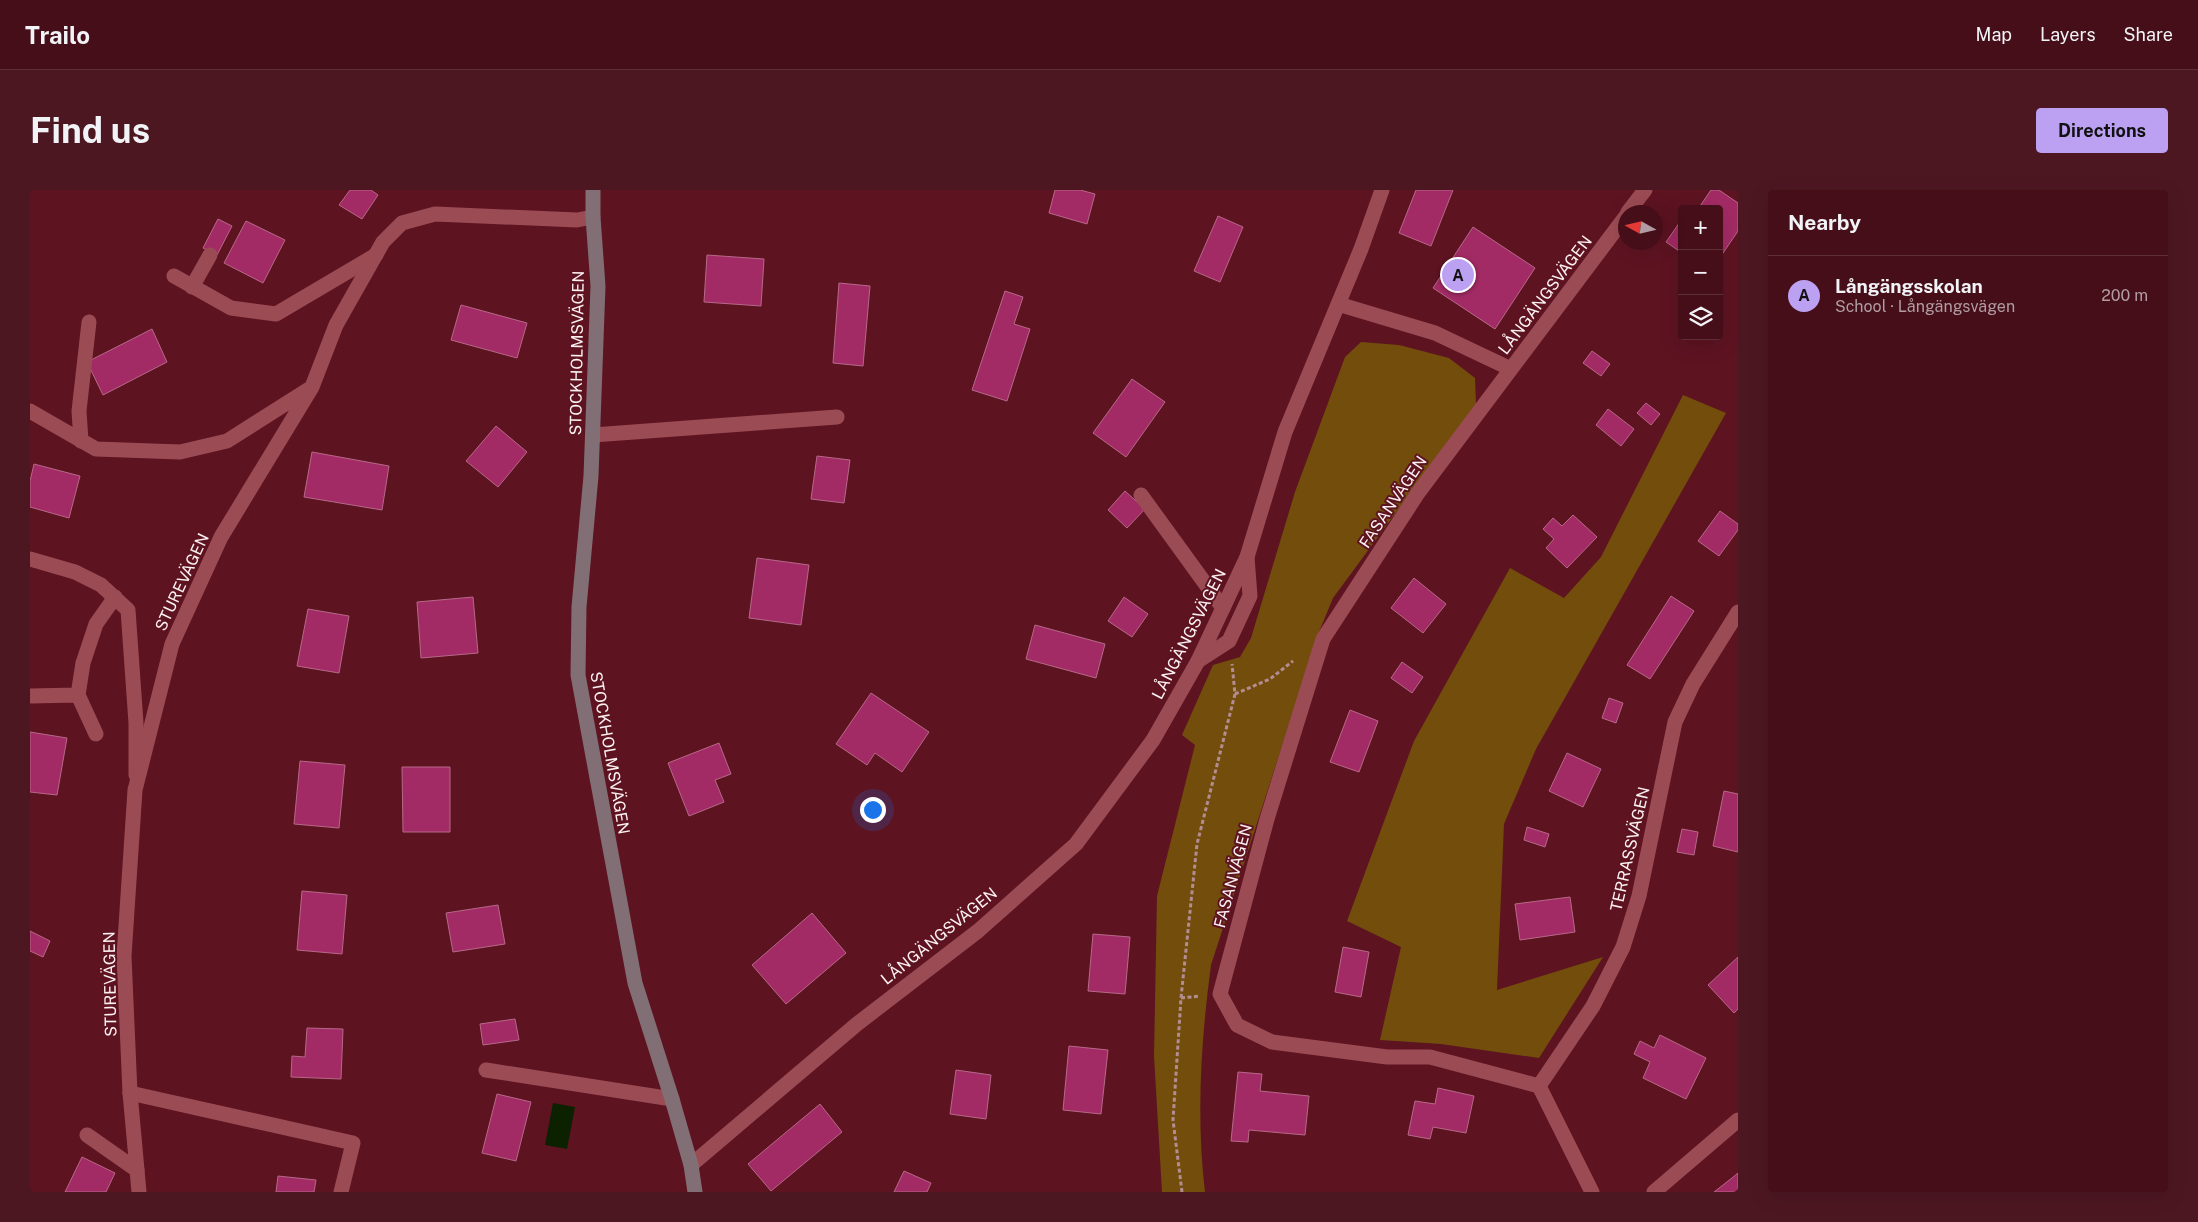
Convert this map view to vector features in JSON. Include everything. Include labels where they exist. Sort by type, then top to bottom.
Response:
[{"type":"street","name":"STOCKHOLMSVÄGEN","points":[[593,190],[598,286],[591,476],[578,606],[578,675],[635,983],[691,1165],[695,1192]]},
{"type":"street","points":[[1338,304],[1361,249],[1382,190]]},
{"type":"street","name":"LÅNGÄNGSVÄGEN","points":[[1633,205],[1644,190]]},
{"type":"street","name":"STUREVÄGEN","points":[[139,1192],[130,1093],[124,956],[135,790],[172,644],[222,537],[312,387],[336,324],[383,242],[402,223],[435,214],[576,220],[593,217]]},
{"type":"street","name":"LÅNGÄNGSVÄGEN","points":[[691,1165],[857,1024],[978,931],[1076,844],[1153,740],[1198,661],[1247,557],[1285,432],[1338,304],[1435,333],[1511,369],[1618,226]]},
{"type":"street","points":[[192,287],[210,254]]},
{"type":"street","points":[[174,276],[231,308],[276,314],[376,255]]},
{"type":"street","points":[[81,441],[79,412],[89,322]]},
{"type":"street","name":"FASANVÄGEN","points":[[1511,369],[1418,493],[1323,639],[1267,819],[1220,994],[1237,1025],[1272,1042],[1387,1057],[1430,1057],[1539,1086]]},
{"type":"street","points":[[30,411],[96,449],[180,452],[227,441],[312,387]]},
{"type":"street","points":[[593,435],[837,417]]},
{"type":"street","points":[[1141,495],[1223,608]]},
{"type":"street","points":[[1198,661],[1229,641],[1250,596],[1247,557]]},
{"type":"street","points":[[30,559],[75,572],[101,585],[128,610],[136,723],[135,790]]},
{"type":"street","points":[[96,734],[78,694],[83,663],[96,624],[115,597]]},
{"type":"street","name":"TERRASSVÄGEN","points":[[1539,1086],[1593,1006],[1623,947],[1639,896],[1675,722],[1693,684],[1738,612]]},
{"type":"street","points":[[30,696],[78,694]]},
{"type":"street","points":[[486,1070],[672,1099]]},
{"type":"street","points":[[1539,1086],[1592,1192]]},
{"type":"street","points":[[130,1093],[353,1144],[341,1192]]},
{"type":"street","points":[[1654,1192],[1738,1120]]},
{"type":"street","points":[[87,1135],[136,1170]]},
{"type":"path","points":[[1235,694],[1270,679],[1323,639]]},
{"type":"path","points":[[1182,1192],[1173,1120],[1181,998],[1197,844],[1235,694],[1229,641]]},
{"type":"shaded area","points":[[1361,342],[1399,345],[1449,358],[1475,378],[1476,404],[1333,598],[1319,632],[1211,965],[1202,1050],[1200,1107],[1205,1192],[1162,1192],[1154,1056],[1157,896],[1195,745],[1182,735],[1213,665],[1240,657],[1251,638],[1295,492],[1345,357]]},
{"type":"shaded area","points":[[1683,395],[1726,413],[1536,749],[1504,824],[1497,990],[1603,957],[1539,1058],[1441,1044],[1380,1040],[1401,947],[1347,921],[1414,741],[1510,568],[1564,598],[1601,557]]},
{"type":"shaded area","points":[[553,1103],[575,1107],[567,1149],[545,1145]]},
{"type":"building","points":[[350,190],[371,190],[378,195],[362,219],[339,205]]},
{"type":"building","points":[[1055,190],[1080,190],[1095,194],[1087,224],[1049,213]]},
{"type":"building","points":[[1416,190],[1453,190],[1431,246],[1399,233]]},
{"type":"building","points":[[1711,190],[1719,190],[1738,203],[1738,231],[1723,253],[1723,205],[1701,205]]},
{"type":"building","points":[[1218,216],[1243,227],[1220,282],[1194,271]]},
{"type":"building","points":[[218,219],[232,226],[217,255],[203,248]]},
{"type":"building","points":[[246,221],[285,240],[263,283],[224,263]]},
{"type":"building","points":[[1678,225],[1678,250],[1666,242]]},
{"type":"building","points":[[1473,227],[1535,268],[1495,329],[1433,288]]},
{"type":"building","points":[[707,255],[764,259],[761,306],[704,302]]},
{"type":"building","points":[[839,283],[870,286],[863,366],[833,363]]},
{"type":"building","points":[[1005,291],[1023,297],[1014,324],[1030,329],[1007,401],[972,390]]},
{"type":"building","points":[[461,305],[527,323],[517,358],[451,340]]},
{"type":"building","points":[[152,329],[167,362],[103,395],[87,362]]},
{"type":"building","points":[[1592,351],[1610,364],[1601,376],[1583,363]]},
{"type":"building","points":[[1132,379],[1165,402],[1126,457],[1093,433]]},
{"type":"building","points":[[1646,403],[1660,414],[1651,425],[1637,413]]},
{"type":"building","points":[[1608,409],[1634,429],[1621,446],[1596,425]]},
{"type":"building","points":[[496,426],[527,452],[498,487],[466,461]]},
{"type":"building","points":[[312,452],[389,466],[382,510],[304,497]]},
{"type":"building","points":[[817,456],[850,460],[844,503],[811,499]]},
{"type":"building","points":[[34,464],[80,476],[69,518],[30,507],[30,481]]},
{"type":"building","points":[[1125,491],[1145,509],[1127,528],[1108,510]]},
{"type":"building","points":[[1720,511],[1738,524],[1738,530],[1719,556],[1698,541]]},
{"type":"building","points":[[1573,515],[1597,537],[1567,568],[1546,548],[1554,539],[1543,529],[1553,518],[1562,526]]},
{"type":"building","points":[[757,558],[809,565],[801,625],[749,618]]},
{"type":"building","points":[[1414,578],[1446,604],[1423,633],[1391,608]]},
{"type":"building","points":[[1671,596],[1694,611],[1650,679],[1627,665]]},
{"type":"building","points":[[473,597],[478,653],[421,658],[417,602]]},
{"type":"building","points":[[1124,597],[1148,614],[1132,637],[1108,621]]},
{"type":"building","points":[[308,609],[349,616],[339,673],[297,666]]},
{"type":"building","points":[[1035,625],[1105,644],[1096,678],[1026,659]]},
{"type":"building","points":[[1402,662],[1423,677],[1412,693],[1391,678]]},
{"type":"building","points":[[871,693],[929,732],[902,772],[875,753],[867,765],[836,744]]},
{"type":"building","points":[[1609,698],[1623,703],[1616,723],[1602,718]]},
{"type":"building","points":[[1350,710],[1378,721],[1359,772],[1330,762]]},
{"type":"building","points":[[30,732],[67,738],[57,795],[30,792]]},
{"type":"building","points":[[719,743],[731,774],[715,780],[724,802],[689,816],[668,763]]},
{"type":"building","points":[[1567,753],[1601,769],[1583,807],[1549,791]]},
{"type":"building","points":[[300,761],[345,765],[339,828],[294,824]]},
{"type":"building","points":[[402,767],[450,767],[450,832],[403,832]]},
{"type":"building","points":[[1724,791],[1738,794],[1738,852],[1713,846]]},
{"type":"building","points":[[1527,827],[1549,834],[1545,847],[1524,840]]},
{"type":"building","points":[[1682,829],[1698,832],[1694,855],[1677,852]]},
{"type":"building","points":[[302,891],[347,895],[342,954],[297,950]]},
{"type":"building","points":[[1570,897],[1575,932],[1520,940],[1515,904]]},
{"type":"building","points":[[498,905],[505,944],[453,952],[446,913]]},
{"type":"building","points":[[812,913],[846,953],[786,1004],[752,965]]},
{"type":"building","points":[[30,931],[50,941],[43,957],[30,951]]},
{"type":"building","points":[[1093,934],[1130,937],[1125,994],[1088,991]]},
{"type":"building","points":[[1343,947],[1369,952],[1361,997],[1335,992]]},
{"type":"building","points":[[1738,957],[1738,1009],[1734,1013],[1708,985]]},
{"type":"building","points":[[515,1019],[519,1040],[483,1045],[480,1024]]},
{"type":"building","points":[[307,1028],[343,1029],[341,1079],[291,1077],[292,1056],[305,1057]]},
{"type":"building","points":[[1660,1035],[1706,1058],[1686,1099],[1643,1078],[1650,1062],[1634,1054],[1640,1041],[1654,1048]]},
{"type":"building","points":[[1069,1046],[1108,1050],[1101,1114],[1063,1110]]},
{"type":"building","points":[[956,1070],[991,1075],[986,1119],[950,1114]]},
{"type":"building","points":[[1238,1072],[1262,1074],[1260,1091],[1309,1096],[1305,1135],[1249,1130],[1248,1142],[1231,1141]]},
{"type":"building","points":[[1438,1088],[1474,1096],[1466,1133],[1433,1127],[1430,1139],[1408,1135],[1415,1101],[1435,1104]]},
{"type":"building","points":[[497,1094],[531,1102],[516,1161],[482,1153]]},
{"type":"building","points":[[820,1104],[842,1132],[771,1191],[748,1164]]},
{"type":"building","points":[[82,1157],[115,1173],[106,1192],[65,1192]]},
{"type":"building","points":[[904,1171],[931,1183],[927,1192],[894,1192]]},
{"type":"building","points":[[1738,1173],[1738,1192],[1714,1192],[1732,1178]]},
{"type":"building","points":[[278,1176],[316,1180],[314,1192],[276,1192]]},
{"type":"place","name":"Långängsskolan","points":[[1458,275]]}]
